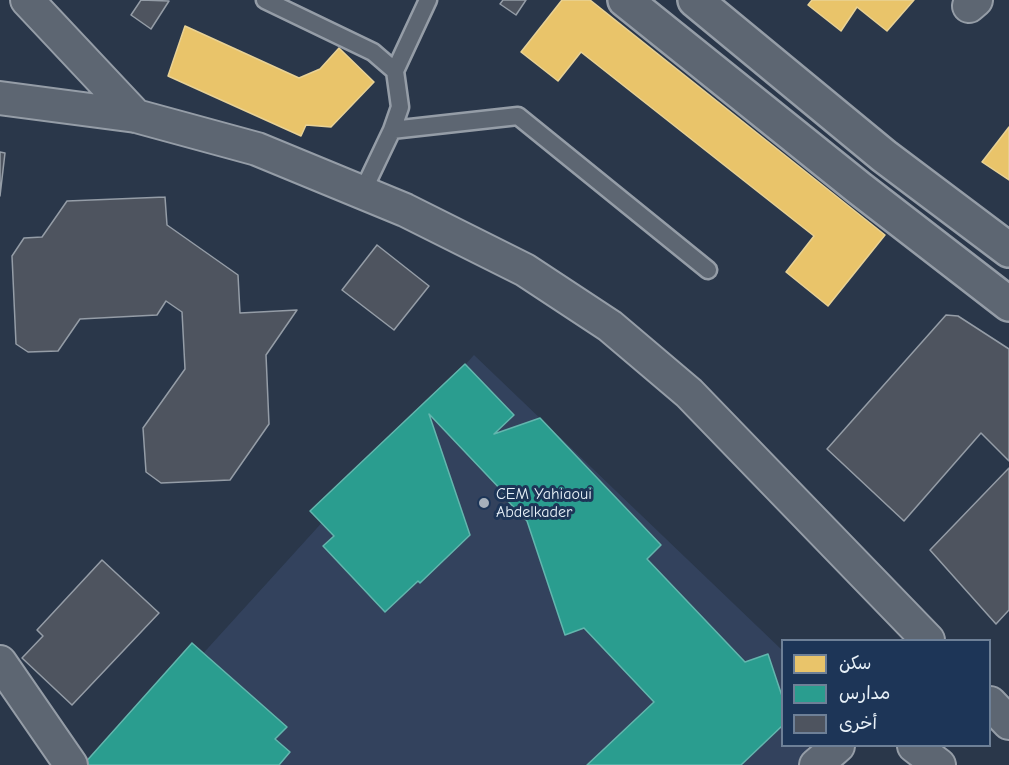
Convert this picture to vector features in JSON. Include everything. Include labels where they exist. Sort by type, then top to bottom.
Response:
[{"type":"street","points":[[27,0],[136,116]]},
{"type":"street","points":[[625,0],[1009,304]]},
{"type":"street","points":[[695,0],[884,156],[1009,250]]},
{"type":"street","points":[[0,98],[136,116],[257,149],[405,210],[525,270],[610,326],[689,393],[927,639]]},
{"type":"street","points":[[0,662],[71,765]]},
{"type":"street","points":[[991,705],[1009,723]]},
{"type":"street","points":[[816,765],[836,747]]},
{"type":"street","points":[[915,747],[939,765]]},
{"type":"lane","points":[[265,0],[373,52],[395,71]]},
{"type":"lane","points":[[362,193],[392,130],[400,107],[395,71],[428,0]]},
{"type":"lane","points":[[392,130],[518,116],[708,270]]},
{"type":"shaded area","name":"CEM Yahiaoui Abdelkader","points":[[474,355],[781,649],[781,747],[808,747],[805,765],[117,765],[110,756]]},
{"type":"building: سكن","points":[[562,0],[590,0],[885,235],[828,306],[786,272],[814,236],[581,52],[558,81],[521,52]]},
{"type":"building: سكن","points":[[812,0],[914,0],[887,31],[857,7],[841,31],[808,5]]},
{"type":"building: سكن","points":[[185,26],[299,78],[320,69],[339,48],[374,82],[331,127],[306,125],[301,136],[168,76]]},
{"type":"building: سكن","points":[[1009,127],[1009,180],[982,162]]},
{"type":"building: مدارس","points":[[465,364],[514,415],[494,434],[540,418],[661,545],[647,559],[745,662],[768,654],[781,693],[781,727],[741,765],[587,765],[654,702],[584,628],[565,635],[527,521],[506,499],[504,493],[429,414],[470,535],[420,583],[418,581],[385,612],[323,546],[334,536],[310,511]]},
{"type":"building: مدارس","points":[[192,643],[287,727],[275,739],[290,752],[279,765],[83,765]]},
{"type":"building: أخرى","points":[[141,0],[169,1],[151,29],[131,15]]},
{"type":"building: أخرى","points":[[503,0],[526,0],[516,15],[500,4]]},
{"type":"building: أخرى","points":[[0,152],[5,153],[0,196]]},
{"type":"building: أخرى","points":[[165,197],[167,225],[238,275],[240,313],[297,310],[266,355],[269,424],[230,480],[161,483],[146,472],[143,428],[185,369],[182,312],[166,301],[157,315],[80,319],[58,351],[28,352],[16,344],[12,256],[24,238],[42,237],[67,201]]},
{"type":"building: أخرى","points":[[377,245],[429,286],[394,330],[342,290]]},
{"type":"building: أخرى","points":[[946,315],[958,316],[1009,349],[1009,461],[981,433],[904,521],[827,449]]},
{"type":"building: أخرى","points":[[1009,468],[1009,610],[996,624],[930,550]]},
{"type":"building: أخرى","points":[[102,560],[159,613],[72,705],[22,658],[43,636],[37,630]]},
{"type":"place","name":"CEM Yahiaoui Abdelkader","points":[[484,503]]}]
